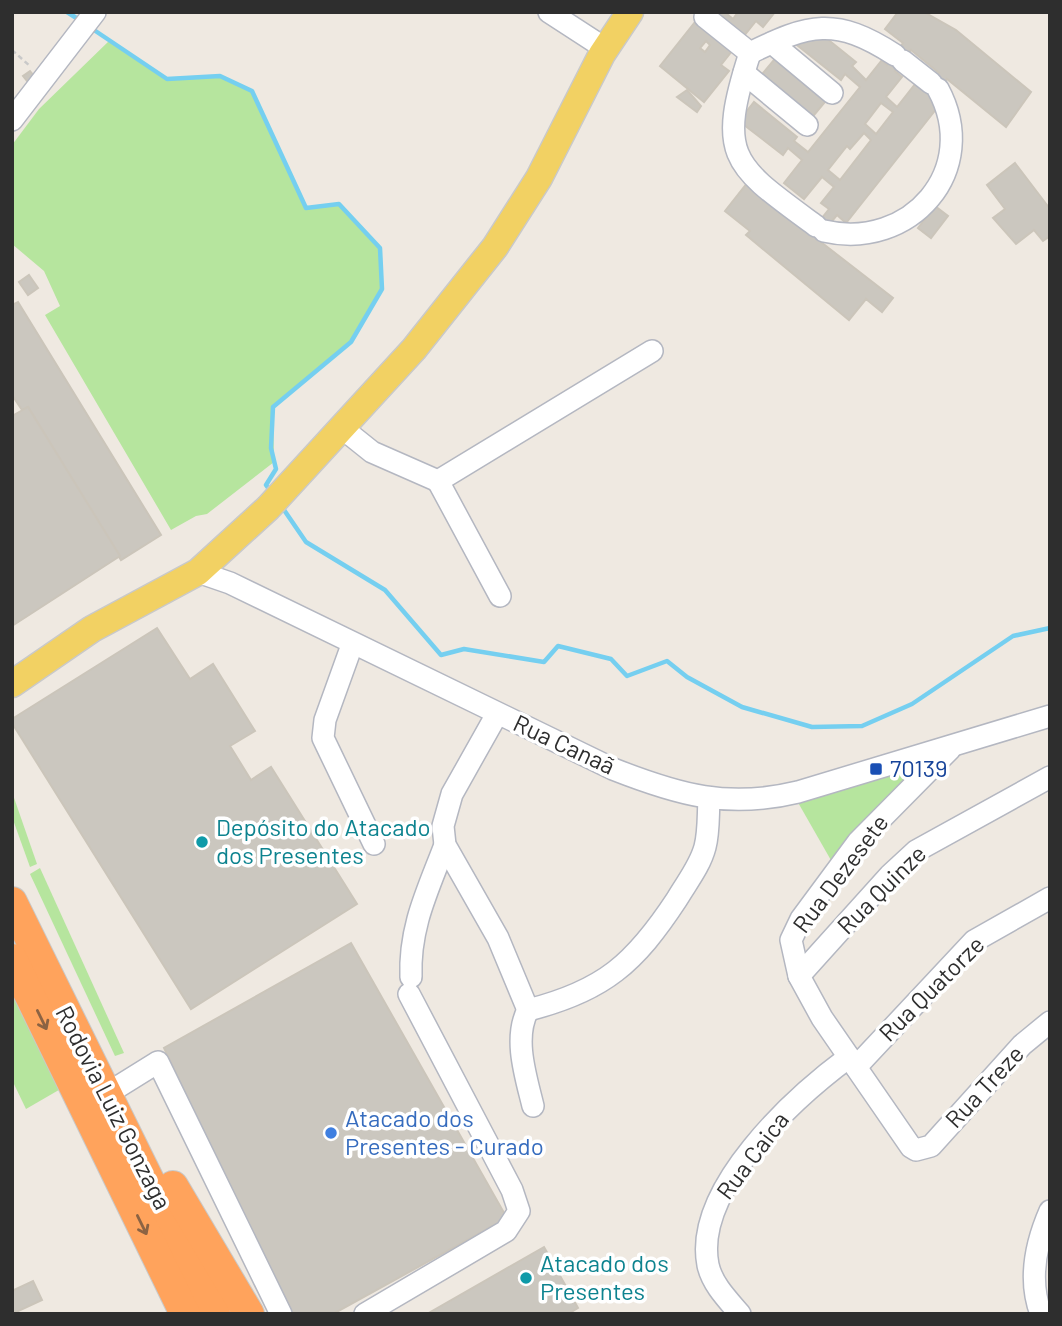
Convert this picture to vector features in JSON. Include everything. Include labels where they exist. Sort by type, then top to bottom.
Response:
[{"type":"highway","points":[[12,876],[51,984]]},
{"type":"highway","name":"Rodovia Luiz Gonzaga","points":[[12,902],[215,1314]]},
{"type":"highway","name":"Rodovia Luiz Gonzaga","points":[[12,959],[185,1314]]},
{"type":"highway","points":[[93,1067],[113,1090],[249,1314]]},
{"type":"main road","points":[[12,684],[92,629],[198,572],[276,499],[342,428],[414,349],[495,247],[539,178],[606,49],[630,12]]},
{"type":"street","points":[[549,12],[606,49]]},
{"type":"street","points":[[701,14],[807,125]]},
{"type":"street","points":[[12,120],[89,21]]},
{"type":"street","points":[[833,28],[899,58],[935,86],[950,121],[951,145],[946,169],[935,191],[916,213],[887,230],[870,234],[841,235],[820,228],[754,180],[737,151],[733,122],[747,63],[772,43],[803,29],[833,28]]},
{"type":"street","points":[[772,43],[832,93]]},
{"type":"street","points":[[438,481],[652,351]]},
{"type":"street","points":[[342,428],[372,452],[438,481],[500,596]]},
{"type":"street","name":"Rua Canaã","points":[[198,572],[230,583],[352,645],[613,769],[662,788],[709,800],[769,799],[951,748],[1050,716]]},
{"type":"street","points":[[352,645],[325,720],[323,738],[374,844]]},
{"type":"street","points":[[497,714],[452,794],[443,826],[445,845],[498,938],[528,1010],[523,1026],[524,1065],[533,1106]]},
{"type":"street","name":"Rua Dezesete","points":[[921,1151],[911,1147],[822,1018],[799,976],[791,940],[801,919],[858,842],[951,748]]},
{"type":"street","name":"Rua Quinze","points":[[799,976],[915,851],[954,827],[1050,777]]},
{"type":"street","points":[[528,1010],[552,1004],[592,986],[635,956],[654,933],[701,859],[707,839],[709,800]]},
{"type":"street","points":[[365,1314],[506,1231],[519,1211],[512,1190],[410,986],[410,952],[414,927],[445,845]]},
{"type":"street","name":"Rua Quatorze","points":[[853,1062],[974,941],[1050,898]]},
{"type":"street","name":"Rua Treze","points":[[921,1151],[931,1146],[1022,1045],[1050,1022]]},
{"type":"street","points":[[113,1090],[158,1062],[281,1314]]},
{"type":"street","name":"Rua Caica","points":[[740,1314],[722,1293],[708,1265],[709,1236],[715,1207],[751,1152],[785,1113],[809,1088],[853,1062]]},
{"type":"street","points":[[1041,1314],[1034,1289],[1035,1260],[1040,1233],[1050,1211]]},
{"type":"path","points":[[12,50],[43,79]]},
{"type":"green space","points":[[110,40],[167,79],[220,76],[252,91],[306,207],[339,205],[380,248],[382,289],[351,342],[273,407],[274,462],[207,514],[196,516],[171,530],[45,315],[60,306],[44,271],[12,244],[12,145],[39,109]]},
{"type":"green space","points":[[911,767],[911,776],[832,862],[796,799]]},
{"type":"green space","points":[[12,792],[37,864],[30,867],[12,817]]},
{"type":"green space","points":[[40,868],[124,1053],[115,1056],[30,874]]},
{"type":"green space","points":[[12,980],[64,1087],[26,1109],[12,1080]]},
{"type":"building","points":[[703,12],[728,12],[733,19],[738,12],[775,12],[763,27],[756,21],[721,65],[729,71],[704,102],[660,66]],"holes":[[[706,41],[710,45],[705,52],[700,48]]]},
{"type":"building","points":[[898,12],[924,12],[956,30],[1031,92],[1006,127],[947,79],[932,96],[941,103],[846,223],[837,215],[817,239],[893,298],[882,312],[866,299],[849,320],[746,235],[750,231],[725,211],[748,182],[810,233],[829,209],[821,203],[834,187],[822,177],[804,199],[784,183],[802,160],[788,148],[783,155],[739,121],[754,102],[797,137],[794,141],[808,152],[860,87],[845,74],[841,80],[797,45],[809,31],[815,29],[856,62],[852,66],[866,80],[882,60],[887,65],[903,43],[885,29]],"holes":[[[911,50],[939,73],[925,90],[916,83],[897,107],[886,97],[902,77],[895,71]],[[881,103],[893,112],[876,134],[865,124]],[[864,133],[871,140],[840,180],[828,170],[847,146],[850,149]]]},
{"type":"building","points":[[779,54],[830,96],[809,121],[758,79]]},
{"type":"building","points":[[30,71],[38,81],[31,86],[23,76]]},
{"type":"building","points":[[687,90],[701,106],[697,112],[677,97]]},
{"type":"building","points":[[1015,163],[1050,209],[1050,236],[1043,241],[1034,230],[1016,244],[993,218],[1005,209],[987,185]]},
{"type":"building","points":[[935,206],[948,216],[931,238],[918,228]]},
{"type":"building","points":[[29,275],[38,288],[28,295],[19,282]]},
{"type":"building","points":[[18,302],[161,535],[121,560],[28,407],[22,410],[12,395],[12,305]]},
{"type":"building","points":[[28,407],[120,556],[12,626],[12,416]]},
{"type":"building","name":"Depósito do Atacado dos Presentes","points":[[157,628],[190,679],[213,664],[255,731],[230,746],[251,780],[271,767],[357,904],[191,1009],[12,723],[12,719]]},
{"type":"building","name":"Atacado dos Presentes - Curado","points":[[351,943],[507,1218],[333,1314],[290,1314],[164,1048]]},
{"type":"building","name":"Atacado dos Presentes","points":[[544,1247],[578,1308],[568,1314],[427,1314]]},
{"type":"building","points":[[33,1281],[42,1300],[12,1314],[12,1291]]},
{"type":"waterway","points":[[67,12],[81,21]]},
{"type":"waterway","points":[[91,28],[167,79],[220,76],[252,91],[306,208],[339,204],[380,248],[382,289],[351,342],[273,407],[271,448],[276,469],[266,485],[271,492]]},
{"type":"waterway","points":[[282,507],[306,542],[385,590],[441,655],[464,649],[544,662],[558,646],[611,659],[627,676],[667,661],[687,677],[742,707],[812,727],[862,726],[912,704],[1013,636],[1050,628]]},
{"type":"place","name":"70139","points":[[876,769]]},
{"type":"place","name":"Depósito do Atacado dos Presentes","points":[[202,842]]},
{"type":"place","name":"Atacado dos Presentes - Curado","points":[[331,1133]]},
{"type":"place","name":"Atacado dos Presentes","points":[[526,1278]]}]
